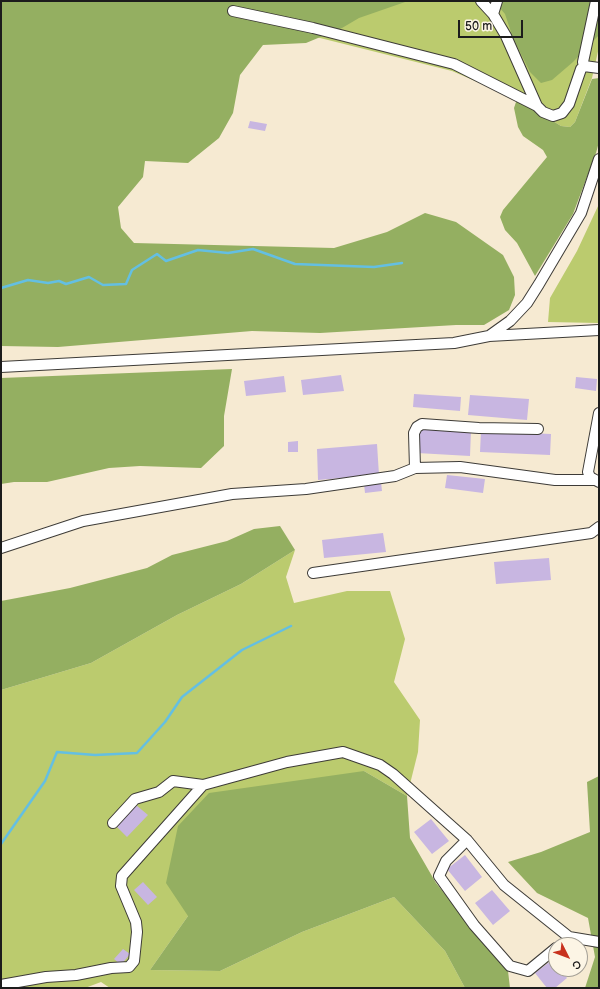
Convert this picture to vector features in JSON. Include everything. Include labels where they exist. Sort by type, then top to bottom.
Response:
[{"type":"street","points":[[481,1],[493,14],[506,36],[537,106]]},
{"type":"street","points":[[493,14],[497,1]]},
{"type":"street","points":[[233,10],[313,28],[454,64],[537,106],[543,112],[553,116],[562,113],[569,104],[581,69],[584,66],[583,62],[596,1]]},
{"type":"street","points":[[584,66],[599,68]]},
{"type":"street","points":[[489,336],[510,321],[527,303],[540,284],[581,213],[599,159]]},
{"type":"street","points":[[1,367],[454,343],[489,336],[599,330]]},
{"type":"street","points":[[597,481],[588,472],[599,413]]},
{"type":"street","points":[[415,468],[414,433],[417,427],[422,424],[479,428],[538,429]]},
{"type":"street","points":[[1,548],[83,521],[232,494],[306,490],[395,476],[415,468],[460,467],[555,480],[597,481]]},
{"type":"street","points":[[313,573],[591,533],[599,527]]},
{"type":"street","points":[[113,823],[135,799],[160,792],[173,782],[203,785],[287,762],[343,752],[380,765],[466,840],[504,885],[569,937]]},
{"type":"street","points":[[1,985],[46,977],[76,975],[111,968],[129,967],[134,961],[137,932],[136,922],[121,886],[122,876],[203,785]]},
{"type":"street","points":[[466,840],[446,861],[439,876],[474,925],[510,966],[528,971],[548,955]]},
{"type":"street","points":[[588,940],[599,942]]},
{"type":"green space","points":[[1,1],[408,1],[359,18],[342,28],[306,43],[263,45],[240,75],[233,113],[219,138],[188,163],[145,161],[143,177],[118,207],[121,228],[134,243],[334,248],[387,232],[425,213],[456,222],[503,255],[514,277],[515,295],[509,310],[484,325],[456,325],[320,333],[252,331],[58,347],[1,346]]},
{"type":"green space","points":[[96,1],[599,1],[599,47],[592,78],[575,122],[570,127],[561,126],[517,99],[452,71],[236,17]]},
{"type":"green space","points":[[494,1],[599,1],[599,35],[573,62],[552,80],[541,83],[530,72],[513,38],[505,14]]},
{"type":"green space","points":[[599,78],[599,142],[596,153],[573,214],[535,276],[517,243],[505,230],[500,217],[503,210],[547,157],[543,150],[523,136],[518,127],[514,108],[517,99],[561,126],[570,127],[575,122],[592,79]]},
{"type":"green space","points":[[599,204],[599,323],[548,322],[550,298],[577,251]]},
{"type":"green space","points":[[232,369],[224,416],[224,446],[201,468],[140,466],[109,468],[47,482],[14,482],[1,484],[1,378]]},
{"type":"green space","points":[[280,526],[295,550],[241,584],[177,615],[91,663],[1,690],[1,601],[70,588],[147,568],[172,555],[227,541],[254,529]]},
{"type":"green space","points":[[295,550],[286,577],[294,603],[347,591],[390,591],[405,639],[394,682],[420,720],[418,752],[407,796],[364,771],[188,916],[150,970],[220,971],[302,932],[394,897],[445,951],[465,988],[110,988],[101,982],[85,988],[1,988],[1,690],[91,663],[177,615],[241,584]]},
{"type":"green space","points":[[364,771],[407,796],[410,838],[436,883],[508,971],[510,988],[465,988],[445,951],[394,897],[302,932],[220,971],[150,970],[188,916],[166,883],[178,826],[209,793]]},
{"type":"green space","points":[[599,776],[599,988],[585,988],[595,957],[588,918],[537,893],[508,862],[541,852],[590,832],[587,782]]},
{"type":"building","points":[[250,121],[267,124],[265,131],[248,128]]},
{"type":"building","points":[[341,375],[344,391],[303,395],[301,380]]},
{"type":"building","points":[[284,376],[286,392],[246,396],[244,381]]},
{"type":"building","points":[[576,377],[597,379],[596,391],[575,388]]},
{"type":"building","points":[[414,394],[461,397],[460,411],[413,407]]},
{"type":"building","points":[[470,395],[529,399],[527,420],[468,415]]},
{"type":"building","points":[[419,427],[471,430],[470,456],[417,453]]},
{"type":"building","points":[[481,431],[551,434],[550,455],[480,452]]},
{"type":"building","points":[[298,441],[298,452],[288,452],[288,442]]},
{"type":"building","points":[[377,444],[379,475],[318,480],[317,449]]},
{"type":"building","points":[[447,475],[485,479],[483,493],[445,488]]},
{"type":"building","points":[[381,482],[382,491],[365,493],[364,484]]},
{"type":"building","points":[[383,533],[386,552],[324,558],[322,540]]},
{"type":"building","points":[[549,558],[551,580],[496,584],[494,562]]},
{"type":"building","points":[[136,805],[148,815],[127,837],[116,826]]},
{"type":"building","points":[[431,819],[449,841],[432,854],[414,832]]},
{"type":"building","points":[[465,855],[482,877],[465,891],[447,869]]},
{"type":"building","points":[[143,882],[157,897],[148,905],[134,890]]},
{"type":"building","points":[[492,890],[510,911],[493,925],[475,903]]},
{"type":"building","points":[[123,949],[130,954],[121,965],[114,959]]},
{"type":"building","points":[[548,963],[548,977],[567,978],[555,988],[547,988],[535,973]]},
{"type":"waterway","points":[[1,288],[28,280],[48,283],[59,281],[66,284],[89,277],[103,285],[126,284],[132,270],[157,254],[166,261],[198,250],[228,253],[253,249],[295,264],[374,267],[402,263]]},
{"type":"waterway","points":[[1,844],[45,781],[57,752],[95,755],[137,753],[165,722],[182,697],[242,650],[291,626]]}]
